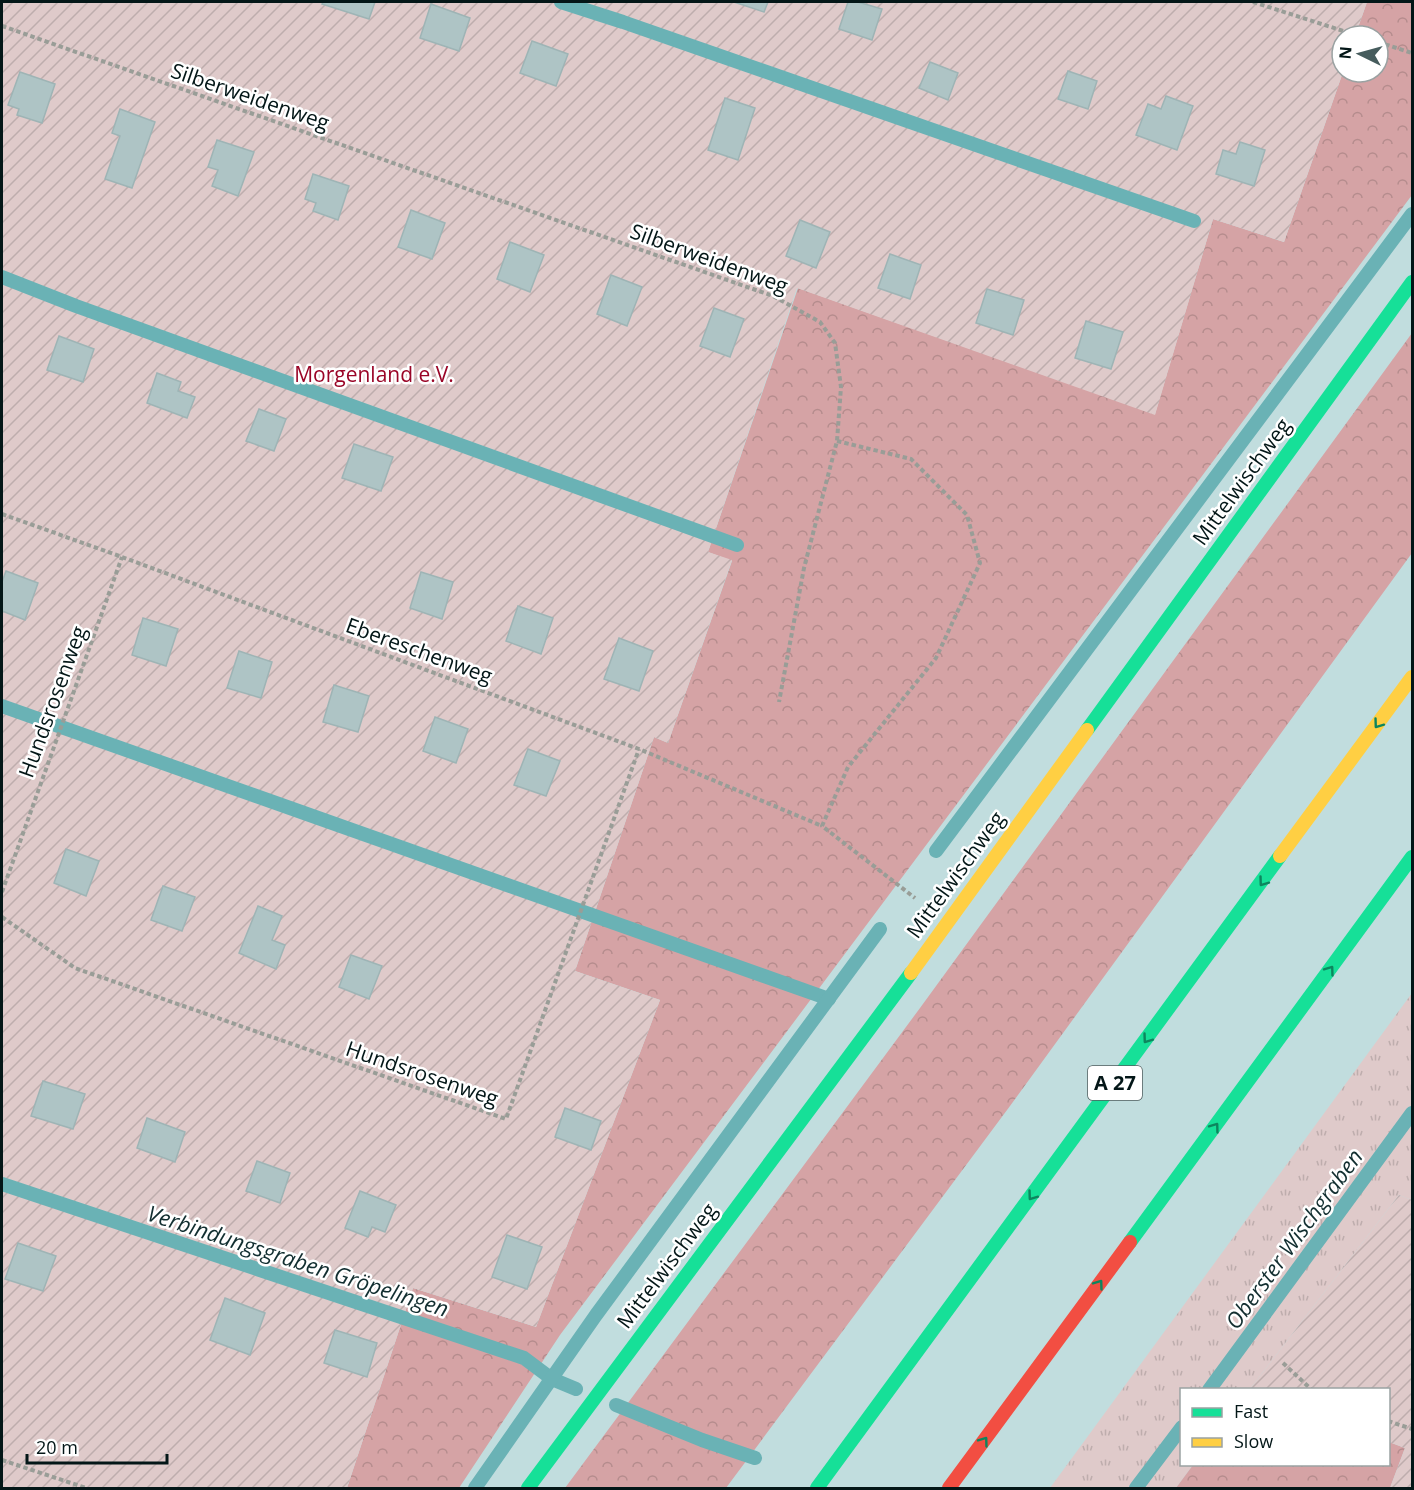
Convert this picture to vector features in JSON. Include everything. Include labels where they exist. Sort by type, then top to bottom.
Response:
[{"type":"main road","name":"Mittelwischweg","points":[[528,1488],[947,924],[1413,282]]},
{"type":"main road","name":"A 27","points":[[817,1488],[1413,677]]},
{"type":"main road","points":[[949,1488],[1413,857]]},
{"type":"path","points":[[1253,2],[1330,27]]},
{"type":"path","name":"Silberweidenweg","points":[[2,26],[774,296],[820,322],[835,343],[841,387],[837,441],[804,568],[778,702]]},
{"type":"path","points":[[1390,46],[1413,53]]},
{"type":"path","points":[[837,441],[911,459],[967,515],[980,563],[936,658],[848,766],[822,826],[947,924]]},
{"type":"path","name":"Ebereschenweg","points":[[2,514],[122,556],[639,749],[822,826]]},
{"type":"path","name":"Hundsrosenweg","points":[[2,892],[122,556]]},
{"type":"path","name":"Hundsrosenweg","points":[[2,917],[75,968],[506,1119],[639,749]]},
{"type":"path","points":[[1283,1363],[1311,1388]]},
{"type":"path","points":[[1390,1421],[1413,1430]]},
{"type":"path","points":[[2,1460],[86,1488]]},
{"type":"green space","name":"Morgenland e.V.","points":[[2,2],[1367,2],[1359,24],[1330,24],[1330,84],[1339,84],[1284,242],[1213,219],[1155,415],[797,288],[708,552],[732,560],[668,743],[654,737],[575,971],[660,1000],[536,1327],[413,1288],[347,1488],[2,1488]]},
{"type":"green space","points":[[1367,2],[1412,2],[1412,195],[560,1335],[459,1488],[347,1488],[413,1288],[536,1327],[660,1000],[575,971],[654,737],[668,743],[732,561],[708,552],[798,288],[1155,414],[1213,219],[1284,242],[1339,84],[1390,84],[1390,24],[1359,24]]},
{"type":"green space","points":[[1412,333],[1412,553],[1010,1106],[726,1488],[565,1488],[920,1008]]},
{"type":"green space","points":[[1412,993],[1412,1200],[1399,1195],[1251,1388],[1180,1388],[1180,1466],[1192,1466],[1176,1488],[1050,1488]]},
{"type":"green space","points":[[1399,1195],[1412,1200],[1412,1488],[1390,1488],[1405,1448],[1390,1442],[1390,1388],[1251,1388]]},
{"type":"green space","points":[[1390,1442],[1405,1448],[1390,1488],[1176,1488],[1192,1466],[1390,1466]]},
{"type":"building","points":[[323,2],[375,2],[369,19],[322,4]]},
{"type":"building","points":[[734,2],[768,2],[764,12]]},
{"type":"building","points":[[848,2],[858,2],[882,9],[872,40],[839,29]]},
{"type":"building","points":[[431,4],[470,18],[459,51],[420,38]]},
{"type":"building","points":[[532,41],[568,54],[556,86],[520,73]]},
{"type":"building","points":[[930,62],[958,73],[948,100],[919,88]]},
{"type":"building","points":[[1068,71],[1097,81],[1088,109],[1058,99]]},
{"type":"building","points":[[20,72],[55,84],[42,123],[17,115],[19,109],[8,105]]},
{"type":"building","points":[[1166,96],[1193,106],[1177,150],[1136,135],[1148,104],[1161,109]]},
{"type":"building","points":[[725,98],[755,108],[738,160],[708,150]]},
{"type":"building","points":[[120,109],[155,122],[132,188],[105,179],[120,136],[112,133]]},
{"type":"building","points":[[217,140],[254,152],[238,196],[212,186],[218,170],[208,167]]},
{"type":"building","points":[[1240,142],[1265,150],[1254,186],[1216,174],[1223,150],[1236,154]]},
{"type":"building","points":[[313,174],[349,186],[338,220],[313,211],[316,203],[305,199]]},
{"type":"building","points":[[411,210],[445,223],[432,259],[398,247]]},
{"type":"building","points":[[800,220],[830,232],[816,268],[786,256]]},
{"type":"building","points":[[510,242],[544,255],[530,292],[497,279]]},
{"type":"building","points":[[890,254],[921,265],[910,299],[878,288]]},
{"type":"building","points":[[611,275],[642,287],[627,326],[597,314]]},
{"type":"building","points":[[987,289],[1024,300],[1013,335],[976,323]]},
{"type":"building","points":[[714,308],[744,319],[730,357],[700,346]]},
{"type":"building","points":[[1086,321],[1123,332],[1111,369],[1075,358]]},
{"type":"building","points":[[59,336],[94,349],[83,382],[47,370]]},
{"type":"building","points":[[157,373],[181,382],[178,391],[195,397],[187,418],[147,403]]},
{"type":"building","points":[[259,409],[286,419],[274,451],[246,441]]},
{"type":"building","points":[[354,444],[393,457],[381,491],[342,478]]},
{"type":"building","points":[[6,571],[38,583],[25,620],[2,611],[2,582]]},
{"type":"building","points":[[421,572],[453,582],[442,619],[410,608]]},
{"type":"building","points":[[518,606],[553,618],[541,654],[506,641]]},
{"type":"building","points":[[143,618],[178,629],[166,666],[132,655]]},
{"type":"building","points":[[619,638],[653,651],[639,691],[604,679]]},
{"type":"building","points":[[239,651],[272,662],[261,698],[227,688]]},
{"type":"building","points":[[334,685],[369,696],[358,732],[323,722]]},
{"type":"building","points":[[435,717],[468,729],[456,763],[423,751]]},
{"type":"building","points":[[528,749],[560,761],[546,796],[514,785]]},
{"type":"building","points":[[66,849],[99,861],[86,896],[54,883]]},
{"type":"building","points":[[163,886],[195,897],[182,931],[151,920]]},
{"type":"building","points":[[258,906],[282,916],[272,940],[285,945],[276,969],[239,953]]},
{"type":"building","points":[[351,955],[382,966],[369,999],[339,987]]},
{"type":"building","points":[[43,1081],[85,1094],[73,1129],[31,1116]]},
{"type":"building","points":[[565,1108],[601,1121],[591,1150],[555,1137]]},
{"type":"building","points":[[147,1118],[185,1132],[175,1162],[137,1148]]},
{"type":"building","points":[[257,1161],[290,1173],[280,1203],[246,1191]]},
{"type":"building","points":[[360,1191],[396,1205],[385,1232],[372,1227],[368,1237],[345,1228]]},
{"type":"building","points":[[507,1235],[542,1247],[527,1289],[492,1277]]},
{"type":"building","points":[[18,1243],[56,1256],[43,1291],[5,1279]]},
{"type":"building","points":[[225,1298],[265,1313],[250,1355],[210,1340]]},
{"type":"building","points":[[335,1330],[377,1343],[367,1377],[324,1363]]},
{"type":"waterway","points":[[561,2],[1194,221]]},
{"type":"waterway","points":[[936,851],[1412,214]]},
{"type":"waterway","points":[[2,277],[76,306],[737,545]]},
{"type":"waterway","points":[[2,706],[829,999]]},
{"type":"waterway","points":[[475,1488],[596,1315],[880,929]]},
{"type":"waterway","name":"Oberster Wischgraben","points":[[1210,1388],[1412,1113]]},
{"type":"waterway","name":"Verbindungsgraben Gröpelingen","points":[[2,1184],[524,1358],[552,1379],[576,1389]]},
{"type":"waterway","name":"Verbindungsgraben Gröpelingen","points":[[616,1405],[702,1440],[755,1458]]},
{"type":"waterway","name":"Oberster Wischgraben","points":[[1136,1488],[1180,1430]]},
{"type":"traffic: fast","points":[[1087,730],[1412,282]]},
{"type":"traffic: fast","points":[[817,1488],[1280,856]]},
{"type":"traffic: fast","points":[[1130,1242],[1412,857]]},
{"type":"traffic: fast","points":[[528,1488],[911,973]]},
{"type":"traffic: slow","points":[[1280,856],[1412,677]]},
{"type":"traffic: slow","points":[[911,973],[1087,730]]},
{"type":"traffic: jam","points":[[949,1488],[1130,1242]]}]
